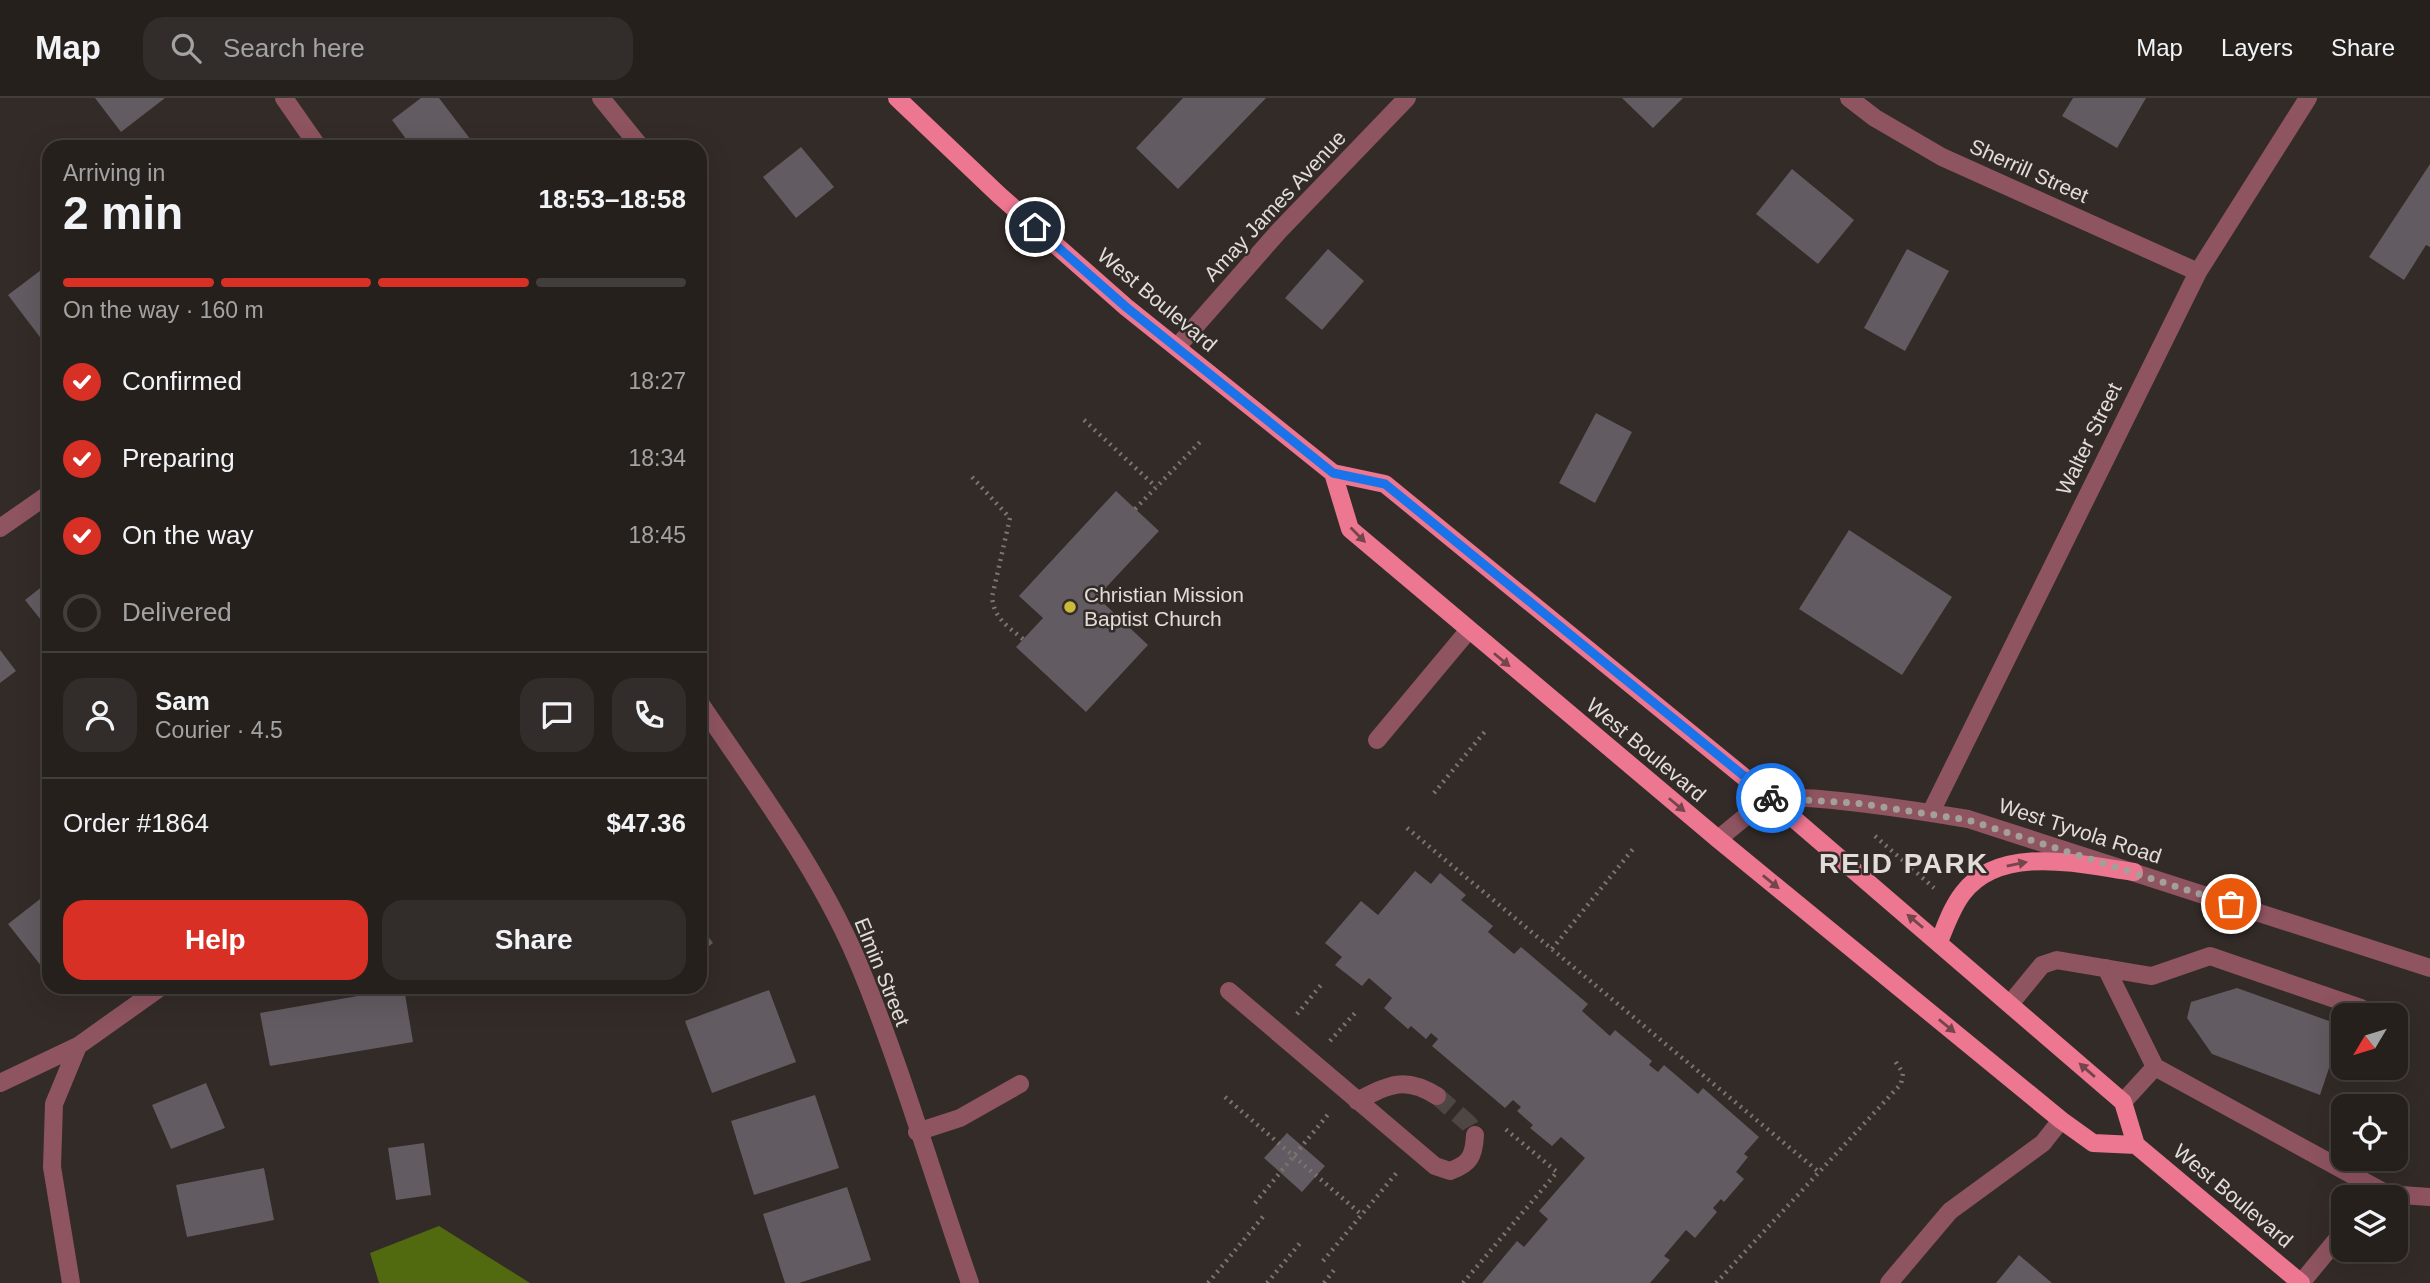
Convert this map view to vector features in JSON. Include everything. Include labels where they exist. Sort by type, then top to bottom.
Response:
[{"type":"main road","name":"West Boulevard","points":[[897,98],[1009,204],[1177,347],[1333,473],[1385,484],[1772,799],[2123,1102]]},
{"type":"main road","name":"West Boulevard","points":[[1333,473],[1350,529],[1468,631],[2061,1120],[2093,1143],[2136,1145],[2301,1283]]},
{"type":"main road","points":[[1939,942],[1965,889],[2014,862],[2066,862],[2134,872]]},
{"type":"main road","points":[[2123,1102],[2136,1145]]},
{"type":"street","points":[[284,98],[312,140]]},
{"type":"street","points":[[601,98],[635,140]]},
{"type":"street","name":"Amay James Avenue","points":[[1177,347],[1279,231],[1407,98]]},
{"type":"street","name":"Sherrill Street","points":[[1849,98],[1875,118],[1942,158],[2198,271]]},
{"type":"street","name":"Walter Street","points":[[1931,812],[2198,271],[2308,98]]},
{"type":"street","points":[[0,528],[42,499]]},
{"type":"street","points":[[1377,740],[1468,631]]},
{"type":"street","name":"Elmin Street","points":[[707,714],[771,807],[828,902],[861,971],[970,1283]]},
{"type":"street","points":[[1718,839],[1772,799]]},
{"type":"street","name":"West Tyvola Road","points":[[1772,799],[1856,803],[1931,812],[1968,820],[2430,968]]},
{"type":"street","points":[[2010,1004],[2042,965],[2057,960],[2152,976],[2210,957],[2346,1003]]},
{"type":"street","points":[[2106,968],[2155,1067],[2367,1185]]},
{"type":"street","points":[[1229,991],[1435,1166],[1450,1171],[1466,1165],[1474,1153],[1475,1135]]},
{"type":"street","points":[[0,1083],[78,1046],[151,994]]},
{"type":"street","points":[[71,1283],[52,1167],[54,1104],[78,1046]]},
{"type":"street","points":[[2123,1102],[2155,1067]]},
{"type":"street","points":[[917,1132],[960,1118],[1020,1084]]},
{"type":"street","points":[[1357,1101],[1389,1084],[1418,1084],[1437,1096]]},
{"type":"street","points":[[1889,1283],[1950,1211],[2043,1143],[2061,1120]]},
{"type":"street","points":[[2408,1196],[2430,1197]]},
{"type":"street","points":[[2301,1283],[2331,1247]]},
{"type":"path","points":[[1084,420],[1156,487]]},
{"type":"path","points":[[1135,509],[1202,440]]},
{"type":"path","points":[[972,477],[1010,518],[992,597],[993,609],[998,618],[1023,639]]},
{"type":"path","points":[[1434,793],[1487,729]]},
{"type":"path","points":[[1407,828],[1820,1173]]},
{"type":"path","points":[[1868,830],[1937,890]]},
{"type":"path","points":[[1552,949],[1633,849]]},
{"type":"path","points":[[1716,1283],[1901,1084],[1903,1073],[1895,1061]]},
{"type":"path","points":[[1225,1097],[1362,1215]]},
{"type":"path","points":[[1255,1203],[1332,1110]]},
{"type":"path","points":[[1463,1283],[1557,1171],[1492,1118]]},
{"type":"path","points":[[1323,1261],[1401,1168]]},
{"type":"path","points":[[1208,1283],[1266,1213]]},
{"type":"path","points":[[1268,1283],[1301,1242]]},
{"type":"path","points":[[1324,1283],[1334,1270]]},
{"type":"green space","points":[[439,1226],[530,1283],[379,1283],[370,1253]]},
{"type":"building","points":[[95,98],[165,98],[121,132]]},
{"type":"building","points":[[421,98],[439,98],[471,140],[407,140],[392,120]]},
{"type":"building","points":[[1183,98],[1266,98],[1178,189],[1136,148]]},
{"type":"building","points":[[1622,98],[1683,98],[1653,128]]},
{"type":"building","points":[[2073,98],[2146,98],[2117,148],[2062,116]]},
{"type":"building","points":[[801,147],[834,187],[796,218],[763,177]]},
{"type":"building","points":[[2430,164],[2430,247],[2426,245],[2404,280],[2369,257]]},
{"type":"building","points":[[1792,169],[1854,220],[1818,264],[1756,214]]},
{"type":"building","points":[[1328,249],[1364,281],[1322,330],[1285,298]]},
{"type":"building","points":[[1907,249],[1949,271],[1905,351],[1864,328]]},
{"type":"building","points":[[42,269],[42,340],[8,295]]},
{"type":"building","points":[[1596,413],[1632,432],[1595,503],[1559,483]]},
{"type":"building","name":"Christian Mission Baptist Church","points":[[1116,491],[1159,531],[1097,597],[1148,645],[1086,712],[1016,647],[1043,618],[1019,596]]},
{"type":"building","points":[[1849,530],[1952,597],[1902,675],[1799,609]]},
{"type":"building","points":[[42,587],[42,621],[25,600]]},
{"type":"building","points":[[0,650],[16,671],[0,683]]},
{"type":"building","points":[[1415,871],[1431,884],[1440,873],[1466,895],[1461,900],[1493,926],[1488,932],[1514,954],[1521,947],[1588,1004],[1582,1011],[1610,1036],[1615,1030],[1652,1061],[1649,1065],[1658,1072],[1664,1065],[1698,1094],[1703,1088],[1759,1137],[1744,1154],[1748,1157],[1736,1172],[1744,1179],[1724,1202],[1721,1199],[1713,1208],[1717,1212],[1695,1238],[1686,1230],[1664,1256],[1670,1260],[1650,1283],[1482,1283],[1517,1241],[1524,1247],[1548,1219],[1539,1211],[1585,1158],[1561,1137],[1552,1146],[1530,1128],[1533,1125],[1517,1111],[1521,1107],[1513,1100],[1505,1108],[1432,1046],[1438,1039],[1431,1033],[1426,1039],[1411,1026],[1408,1029],[1384,1008],[1392,998],[1369,978],[1362,986],[1335,965],[1342,957],[1325,943],[1361,901],[1378,915]]},
{"type":"building","points":[[42,897],[42,967],[8,924]]},
{"type":"building","points":[[707,935],[713,943],[707,948]]},
{"type":"building","points":[[2237,988],[2331,1022],[2331,1062],[2320,1095],[2212,1054],[2187,1018],[2191,1002]]},
{"type":"building","points":[[769,990],[796,1062],[712,1093],[685,1021]]},
{"type":"building","points":[[369,994],[405,994],[413,1042],[270,1066],[260,1013]]},
{"type":"building","points":[[206,1083],[225,1128],[171,1149],[152,1105]]},
{"type":"building","points":[[815,1095],[839,1168],[754,1195],[731,1121]]},
{"type":"building","points":[[1287,1133],[1325,1166],[1302,1192],[1264,1158]]},
{"type":"building","points":[[424,1143],[431,1195],[396,1200],[388,1148]]},
{"type":"building","points":[[264,1168],[274,1220],[187,1237],[176,1185]]},
{"type":"building","points":[[847,1187],[871,1260],[799,1283],[785,1283],[763,1214]]},
{"type":"building","points":[[2019,1255],[2052,1283],[1996,1283]]},
{"type":"tunnel","points":[[1437,1096],[1469,1124],[1475,1135]]},
{"type":"way so far","points":[[1771,798],[1856,803],[1931,812],[1968,820],[2231,904]]},
{"type":"place","name":"Christian Mission Baptist Church","points":[[1070,607]]},
{"type":"district","name":"REID PARK","points":[[1904,863]]},
{"type":"route","points":[[1035,227],[1126,307],[1333,473],[1385,484],[1771,798]]}]
